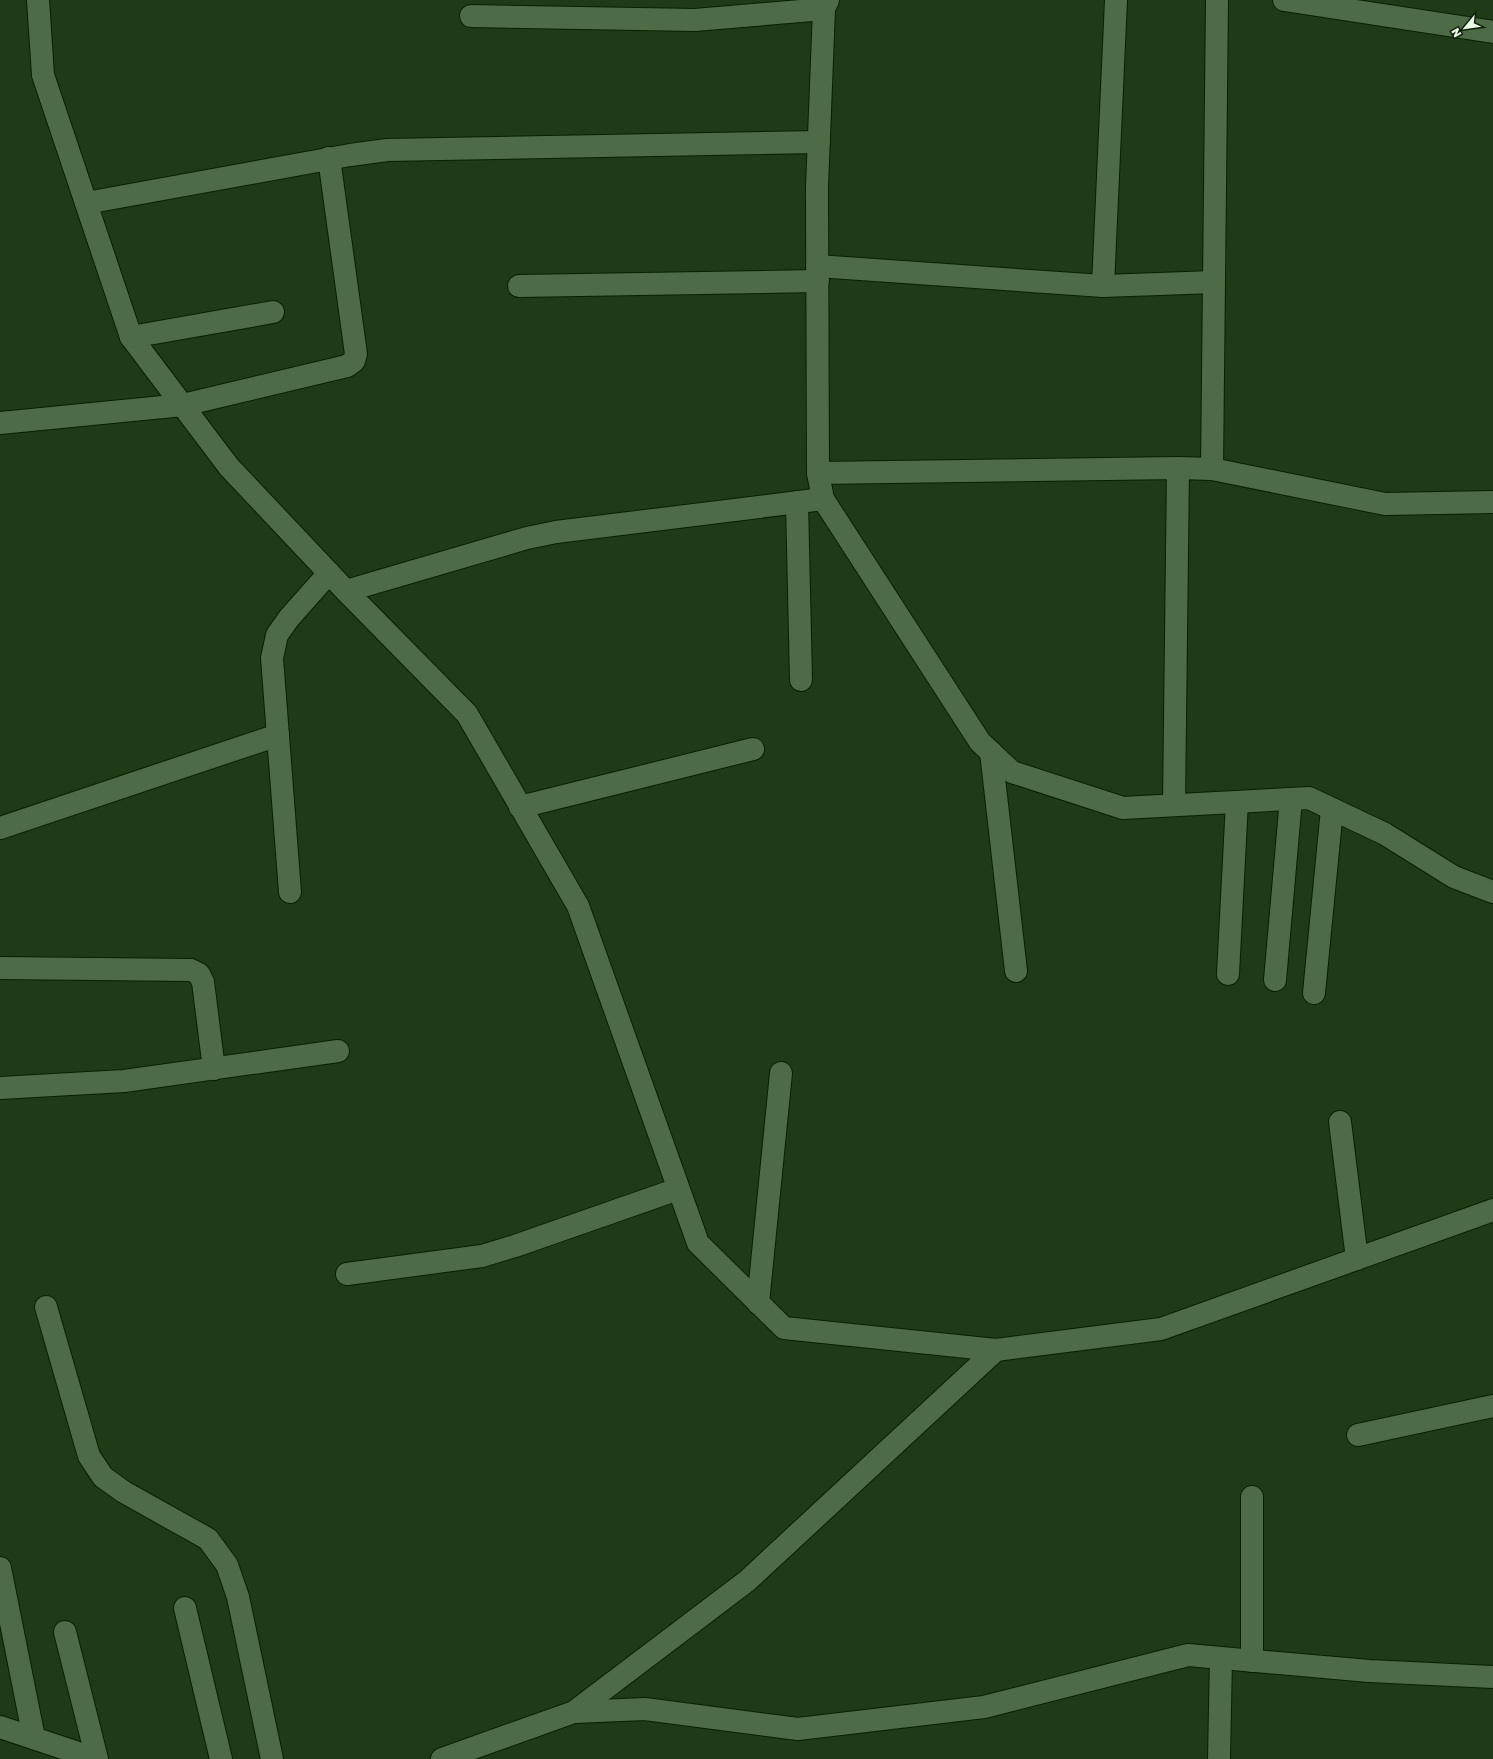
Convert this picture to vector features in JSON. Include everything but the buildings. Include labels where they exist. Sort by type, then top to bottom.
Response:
[{"type":"street","points":[[38,0],[43,75],[131,337],[229,467],[346,592],[467,714],[578,906],[698,1243],[784,1328],[996,1350],[1161,1329],[1493,1210]]},
{"type":"street","points":[[1103,286],[1116,0]]},
{"type":"street","points":[[1212,469],[1217,0]]},
{"type":"street","points":[[1284,0],[1385,8],[1493,32]]},
{"type":"street","points":[[471,16],[679,20],[826,4],[819,142],[818,273],[818,473],[823,499],[980,742],[1012,772],[1123,808],[1309,798],[1385,834],[1454,877],[1493,892]]},
{"type":"street","points":[[86,203],[329,158],[387,150],[819,142]]},
{"type":"street","points":[[0,423],[183,405],[347,366],[354,361],[356,354],[329,158]]},
{"type":"street","points":[[519,286],[818,273],[1103,286],[1214,282]]},
{"type":"street","points":[[131,337],[273,312]]},
{"type":"street","points":[[818,473],[1178,468],[1212,469],[1384,504],[1493,502]]},
{"type":"street","points":[[1174,805],[1178,468]]},
{"type":"street","points":[[346,592],[527,538],[556,532],[823,499]]},
{"type":"street","points":[[797,502],[801,680]]},
{"type":"street","points":[[290,892],[272,658],[277,635],[289,618],[329,573]]},
{"type":"street","points":[[0,828],[278,735]]},
{"type":"street","points":[[520,807],[753,749]]},
{"type":"street","points":[[991,752],[1016,971]]},
{"type":"street","points":[[1275,980],[1291,799]]},
{"type":"street","points":[[1228,974],[1236,802]]},
{"type":"street","points":[[1314,993],[1332,809]]},
{"type":"street","points":[[0,968],[191,970],[199,974],[203,982],[214,1069]]},
{"type":"street","points":[[0,1088],[117,1082],[338,1051]]},
{"type":"street","points":[[758,1303],[781,1073]]},
{"type":"street","points":[[1340,1122],[1357,1259]]},
{"type":"street","points":[[347,1274],[482,1256],[515,1246],[678,1189]]},
{"type":"street","points":[[46,1307],[89,1456],[103,1477],[124,1492],[208,1540],[227,1565],[238,1597],[272,1759]]},
{"type":"street","points":[[574,1712],[747,1581],[996,1350]]},
{"type":"street","points":[[1358,1435],[1493,1406]]},
{"type":"street","points":[[1252,1497],[1252,1661]]},
{"type":"street","points":[[0,1568],[34,1738]]},
{"type":"street","points":[[185,1608],[222,1759]]},
{"type":"street","points":[[65,1632],[97,1759]]},
{"type":"street","points":[[442,1759],[574,1712],[645,1709],[798,1729],[984,1707],[1188,1655],[1369,1671],[1493,1677]]},
{"type":"street","points":[[1219,1759],[1222,1658]]},
{"type":"street","points":[[0,1727],[97,1759]]}]
